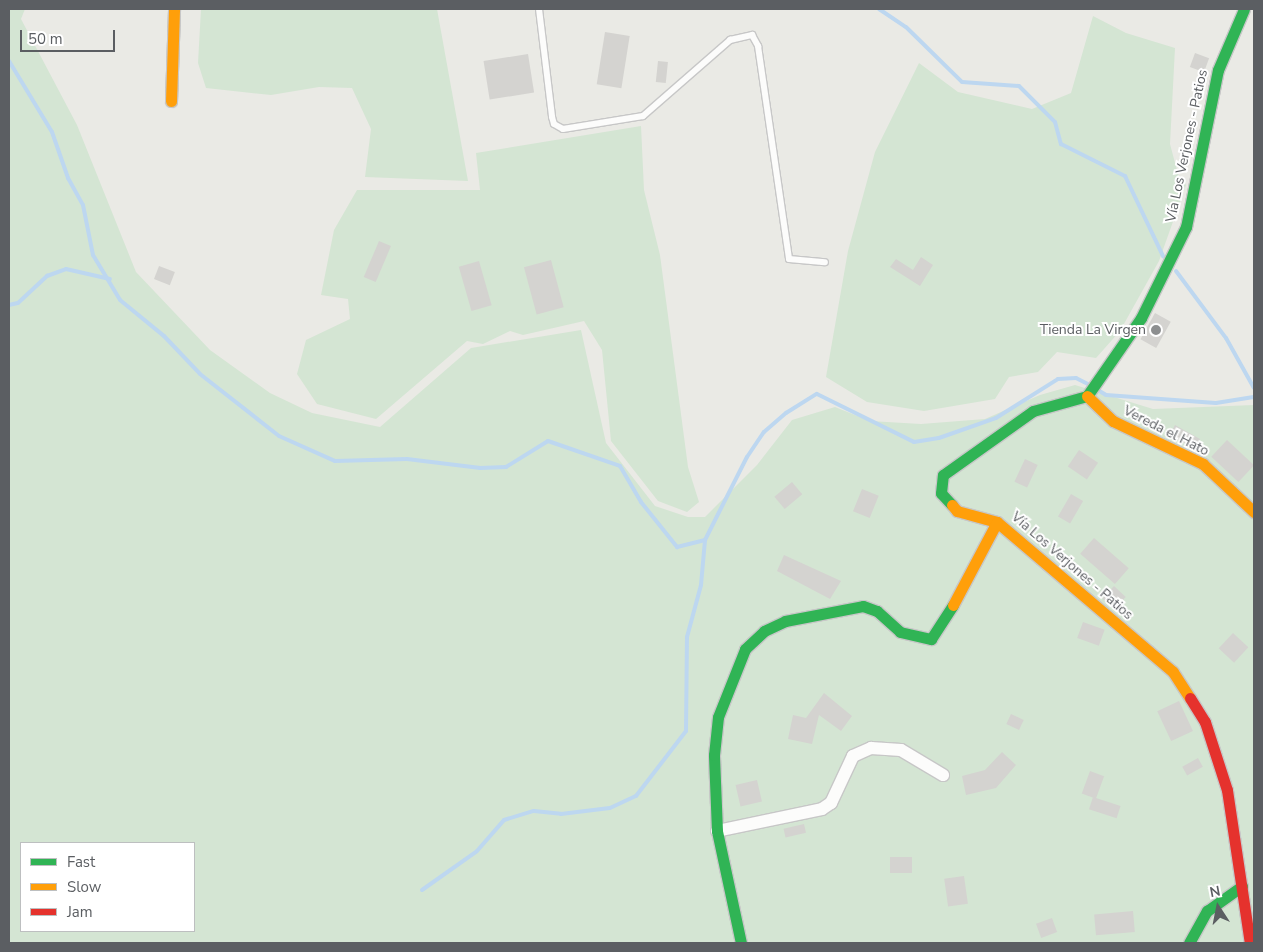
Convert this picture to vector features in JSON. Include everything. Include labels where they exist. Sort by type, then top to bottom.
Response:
[{"type":"street","points":[[171,102],[174,9]]},
{"type":"street","name":"Vía Los Verjones - Patios","points":[[1244,9],[1218,70],[1186,227],[1141,318],[1089,394],[1033,411],[943,475],[941,493],[946,504],[956,511],[997,522],[1172,672],[1206,722],[1227,790],[1250,943]]},
{"type":"street","name":"Vereda el Hato","points":[[1089,394],[1113,421],[1203,464],[1254,512]]},
{"type":"street","points":[[741,943],[717,831],[714,756],[718,717],[745,649],[764,631],[785,621],[863,606],[877,611],[900,632],[918,640],[931,639],[941,629],[997,522]]},
{"type":"street","points":[[717,831],[822,809],[831,803],[853,756],[871,748],[901,750],[943,775]]},
{"type":"street","points":[[1189,943],[1207,911],[1242,886]]},
{"type":"lane","points":[[539,9],[552,117],[563,129],[643,116],[730,40],[752,35],[758,46],[789,258],[826,262]]},
{"type":"green space","points":[[9,9],[25,9],[21,19],[77,125],[136,272],[210,350],[270,393],[312,413],[380,427],[471,348],[581,330],[606,443],[655,506],[688,517],[705,517],[757,465],[792,420],[835,407],[870,421],[921,424],[985,419],[1040,395],[1075,385],[1153,409],[1254,405],[1254,943],[9,943]]},
{"type":"green space","points":[[201,9],[437,9],[468,181],[365,177],[371,129],[352,88],[319,87],[271,95],[206,88],[198,63]]},
{"type":"green space","points":[[1093,16],[1126,33],[1175,48],[1170,144],[1178,174],[1186,185],[1159,261],[1120,331],[1096,358],[1057,352],[1038,372],[1009,377],[995,399],[924,411],[867,402],[826,377],[848,251],[875,152],[919,63],[958,92],[1032,109],[1071,93]]},
{"type":"green space","points":[[641,126],[644,190],[660,255],[688,467],[699,502],[687,512],[658,501],[611,441],[602,350],[584,321],[523,335],[510,331],[483,344],[467,341],[376,419],[317,404],[297,374],[306,340],[350,319],[348,299],[321,295],[334,230],[357,190],[480,190],[476,153]]},
{"type":"building","points":[[605,32],[630,36],[621,88],[597,84]]},
{"type":"building","points":[[1195,53],[1209,58],[1204,72],[1190,67]]},
{"type":"building","points":[[528,54],[534,93],[490,100],[484,61]]},
{"type":"building","points":[[658,61],[668,62],[666,83],[656,82]]},
{"type":"building","points":[[379,241],[391,246],[376,282],[364,277]]},
{"type":"building","points":[[921,257],[933,265],[920,286],[890,267],[896,259],[913,270]]},
{"type":"building","points":[[551,260],[564,307],[537,315],[524,267]]},
{"type":"building","points":[[479,261],[492,305],[471,311],[459,267]]},
{"type":"building","points":[[159,266],[175,272],[170,285],[154,279]]},
{"type":"building","name":"Tienda La Virgen","points":[[1155,313],[1171,322],[1156,348],[1140,339]]},
{"type":"building","points":[[1175,425],[1200,439],[1195,448],[1169,436]]},
{"type":"building","points":[[1227,440],[1254,465],[1238,482],[1211,457]]},
{"type":"building","points":[[1079,450],[1098,463],[1087,479],[1068,467]]},
{"type":"building","points":[[1025,459],[1038,465],[1027,488],[1014,482]]},
{"type":"building","points":[[792,482],[802,494],[785,509],[774,497]]},
{"type":"building","points":[[862,489],[879,496],[870,518],[853,511]]},
{"type":"building","points":[[1071,494],[1083,501],[1070,524],[1058,517]]},
{"type":"building","points":[[1094,538],[1129,568],[1115,584],[1080,554]]},
{"type":"building","points":[[784,555],[841,581],[830,599],[777,571]]},
{"type":"building","points":[[1114,586],[1126,597],[1114,609],[1102,598]]},
{"type":"building","points":[[1083,622],[1105,630],[1099,646],[1077,638]]},
{"type":"building","points":[[1233,633],[1248,647],[1234,663],[1219,648]]},
{"type":"building","points":[[824,693],[852,716],[841,731],[819,715],[812,744],[788,739],[793,715],[806,718]]},
{"type":"building","points":[[1179,701],[1193,731],[1171,741],[1157,711]]},
{"type":"building","points":[[1011,714],[1024,720],[1019,730],[1006,724]]},
{"type":"building","points":[[1002,752],[1016,765],[996,788],[966,795],[962,776],[985,770]]},
{"type":"building","points":[[1198,758],[1203,767],[1187,775],[1182,767]]},
{"type":"building","points":[[1090,771],[1104,776],[1096,799],[1082,794]]},
{"type":"building","points":[[757,780],[762,801],[741,806],[736,785]]},
{"type":"building","points":[[1093,797],[1121,806],[1117,818],[1089,809]]},
{"type":"building","points":[[804,824],[806,833],[786,837],[784,829]]},
{"type":"building","points":[[890,857],[912,857],[912,873],[890,873]]},
{"type":"building","points":[[964,876],[968,904],[948,907],[944,879]]},
{"type":"building","points":[[1133,911],[1135,932],[1096,935],[1094,914]]},
{"type":"building","points":[[1052,918],[1057,932],[1041,938],[1036,924]]},
{"type":"waterway","points":[[879,9],[906,27],[962,82],[1019,86],[1055,122],[1061,144],[1125,176],[1163,256]]},
{"type":"waterway","points":[[9,61],[52,132],[68,178],[83,205],[93,255],[120,300],[164,336],[200,374],[279,436],[335,461],[407,459],[480,468],[506,467],[548,441],[620,466],[641,502],[677,547],[705,540]]},
{"type":"waterway","points":[[9,305],[18,303],[47,276],[66,269],[110,279]]},
{"type":"waterway","points":[[1176,271],[1226,338],[1254,388]]},
{"type":"waterway","points":[[422,890],[477,851],[504,820],[534,811],[561,814],[610,808],[636,796],[686,731],[687,637],[701,585],[705,540],[747,457],[764,432],[786,413],[817,394],[914,442],[939,438],[996,418],[1058,379],[1076,378],[1090,385]]},
{"type":"waterway","points":[[1098,390],[1106,395],[1216,403],[1254,397]]},
{"type":"traffic: fast","points":[[952,505],[941,493],[943,475],[1033,411],[1087,396],[1141,318],[1186,227],[1218,70],[1244,9]]},
{"type":"traffic: fast","points":[[741,943],[717,831],[714,755],[718,717],[745,649],[764,631],[785,621],[863,606],[877,611],[900,632],[931,639],[953,605]]},
{"type":"traffic: fast","points":[[1189,943],[1207,911],[1242,886]]},
{"type":"traffic: slow","points":[[171,101],[174,9]]},
{"type":"traffic: slow","points":[[1087,396],[1113,421],[1203,464],[1254,512]]},
{"type":"traffic: slow","points":[[952,505],[957,511],[997,522],[1173,672],[1190,698]]},
{"type":"traffic: slow","points":[[953,605],[997,522]]},
{"type":"traffic: jam","points":[[1190,698],[1205,722],[1227,790],[1250,943]]},
{"type":"place","name":"Tienda La Virgen","points":[[1156,330]]}]
